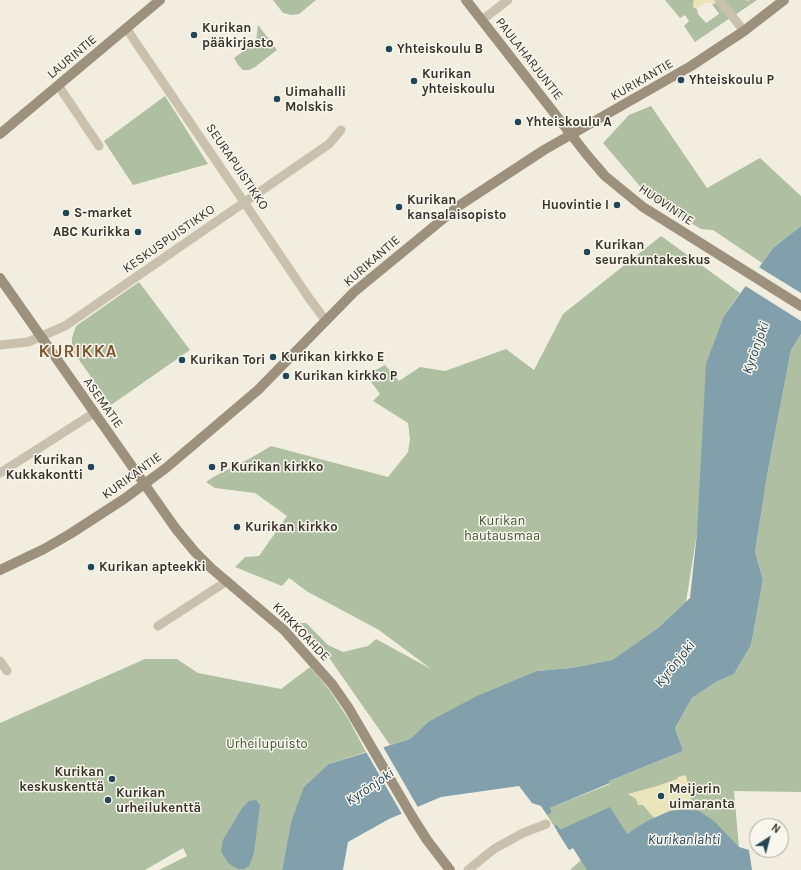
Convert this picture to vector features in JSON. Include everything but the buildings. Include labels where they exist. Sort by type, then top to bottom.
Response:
[{"type":"main road","name":"LAURINTIE","points":[[0,134],[160,0]]},
{"type":"main road","name":"PAULAHARJUNTIE","points":[[466,0],[571,135]]},
{"type":"main road","name":"KURIKANTIE","points":[[0,570],[44,549],[70,534],[144,485],[166,468],[258,390],[354,292],[446,216],[544,150],[684,71],[744,31],[784,0]]},
{"type":"main road","name":"HUOVINTIE","points":[[571,135],[606,176],[643,207],[801,306]]},
{"type":"main road","name":"ASEMATIE","points":[[0,278],[144,485]]},
{"type":"main road","name":"KIRKKOAHDE","points":[[144,485],[195,552],[284,630],[332,684],[348,706],[413,818],[427,840],[450,870]]},
{"type":"street","points":[[482,20],[508,0]]},
{"type":"street","points":[[719,0],[744,31]]},
{"type":"street","name":"SEURAPUISTIKKO","points":[[126,28],[326,321]]},
{"type":"street","points":[[58,85],[99,146]]},
{"type":"street","name":"KESKUSPUISTIKKO","points":[[0,345],[28,342],[65,326],[329,144],[340,130]]},
{"type":"street","points":[[0,473],[94,413]]},
{"type":"street","points":[[158,626],[227,581]]},
{"type":"street","points":[[0,661],[6,671]]},
{"type":"street","points":[[468,870],[494,849],[546,824]]},
{"type":"green space","points":[[273,0],[316,0],[299,14],[292,15],[283,13]]},
{"type":"green space","points":[[665,0],[694,0],[693,7],[697,9],[698,14],[706,23],[719,14],[712,4],[716,3],[730,18],[695,42],[684,26],[689,21],[685,15],[680,18]]},
{"type":"green space","points":[[724,0],[748,1],[757,0],[735,15]]},
{"type":"green space","points":[[258,25],[277,50],[255,67],[249,70],[243,70],[234,58],[256,42]]},
{"type":"green space","points":[[165,96],[208,164],[133,185],[104,141]]},
{"type":"green space","points":[[651,106],[707,188],[760,158],[801,196],[801,226],[773,248],[762,263],[713,230],[701,229],[650,198],[603,143],[629,115]]},
{"type":"green space","name":"Kurikan hautausmaa","points":[[661,236],[740,293],[724,316],[697,533],[686,602],[658,628],[612,660],[571,668],[537,671],[428,722],[410,739],[390,745],[330,659],[300,623],[306,623],[328,645],[343,652],[368,646],[376,639],[431,669],[379,630],[308,592],[289,578],[282,586],[235,567],[245,557],[259,556],[287,516],[255,493],[215,488],[206,482],[271,446],[388,477],[408,452],[410,439],[408,423],[373,401],[380,394],[366,375],[385,365],[399,381],[420,367],[445,371],[506,349],[534,370],[563,314]]},
{"type":"green space","points":[[139,282],[190,350],[111,405],[72,350],[72,338],[76,326]]},
{"type":"green space","points":[[801,334],[801,792],[734,791],[741,870],[570,870],[581,860],[573,848],[569,850],[547,815],[552,813],[550,808],[610,784],[609,781],[683,751],[675,728],[692,698],[716,682],[734,674],[751,645],[763,580],[755,552],[768,470],[791,350]]},
{"type":"green space","name":"Urheilupuisto","points":[[145,659],[177,659],[198,673],[281,689],[310,667],[328,688],[349,720],[366,752],[329,764],[291,822],[282,870],[159,870],[187,856],[183,848],[145,870],[0,870],[0,723]]},
{"type":"sand","points":[[694,0],[724,0],[716,3],[705,3],[697,9],[693,7]]},
{"type":"sand","name":"Meijerin uimaranta","points":[[686,775],[693,810],[685,809],[670,811],[654,818],[643,805],[638,805],[636,799],[628,794],[657,786]]},
{"type":"water","name":"Kyrönjoki","points":[[801,226],[801,334],[791,350],[768,470],[755,552],[763,580],[751,645],[734,674],[716,682],[692,698],[675,728],[683,751],[609,781],[610,783],[550,808],[552,813],[547,815],[541,806],[532,803],[519,786],[441,797],[389,819],[348,842],[343,870],[282,870],[291,822],[304,787],[329,764],[410,739],[428,722],[477,696],[537,671],[571,668],[612,660],[658,628],[690,598],[697,533],[706,364],[724,316],[773,248]]},
{"type":"water","points":[[256,800],[260,805],[254,853],[249,866],[244,869],[238,869],[228,863],[221,851],[223,840],[242,808],[249,801]]},
{"type":"water","name":"Kurikanlahti","points":[[610,807],[627,834],[647,821],[670,811],[685,809],[699,811],[714,821],[739,847],[749,850],[752,870],[587,870],[573,848],[569,850],[557,831]]},
{"type":"pier","points":[[757,266],[801,293],[801,321],[744,285]]},
{"type":"pier","points":[[382,745],[419,809],[403,816],[365,750]]},
{"type":"waterway","points":[[556,826],[559,830]]},
{"type":"place","name":"Kurikan pääkirjasto","points":[[194,35]]},
{"type":"place","name":"Yhteiskoulu B","points":[[389,49]]},
{"type":"place","name":"Yhteiskoulu P","points":[[681,80]]},
{"type":"place","name":"Kurikan yhteiskoulu","points":[[414,81]]},
{"type":"place","name":"Uimahalli Molskis","points":[[277,99]]},
{"type":"place","name":"Yhteiskoulu A","points":[[518,122]]},
{"type":"place","name":"Huovintie I","points":[[617,205]]},
{"type":"place","name":"Kurikan kansalaisopisto","points":[[399,207]]},
{"type":"place","name":"S-market","points":[[66,213]]},
{"type":"place","name":"ABC Kurikka","points":[[138,232]]},
{"type":"place","name":"Kurikan seurakuntakeskus","points":[[587,252]]},
{"type":"place","name":"Kurikan kirkko E","points":[[273,357]]},
{"type":"place","name":"Kurikan Tori","points":[[182,360]]},
{"type":"place","name":"Kurikan kirkko P","points":[[286,376]]},
{"type":"place","name":"Kurikan Kukkakontti","points":[[91,467]]},
{"type":"place","name":"P Kurikan kirkko","points":[[212,467]]},
{"type":"place","name":"Kurikan kirkko","points":[[237,527]]},
{"type":"place","name":"Kurikan apteekki","points":[[91,567]]},
{"type":"place","name":"Kurikan keskuskenttä","points":[[112,779]]},
{"type":"place","name":"Meijerin uimaranta","points":[[661,796]]},
{"type":"place","name":"Kurikan urheilukenttä","points":[[108,800]]},
{"type":"district","name":"KURIKKA","points":[[78,352]]}]
